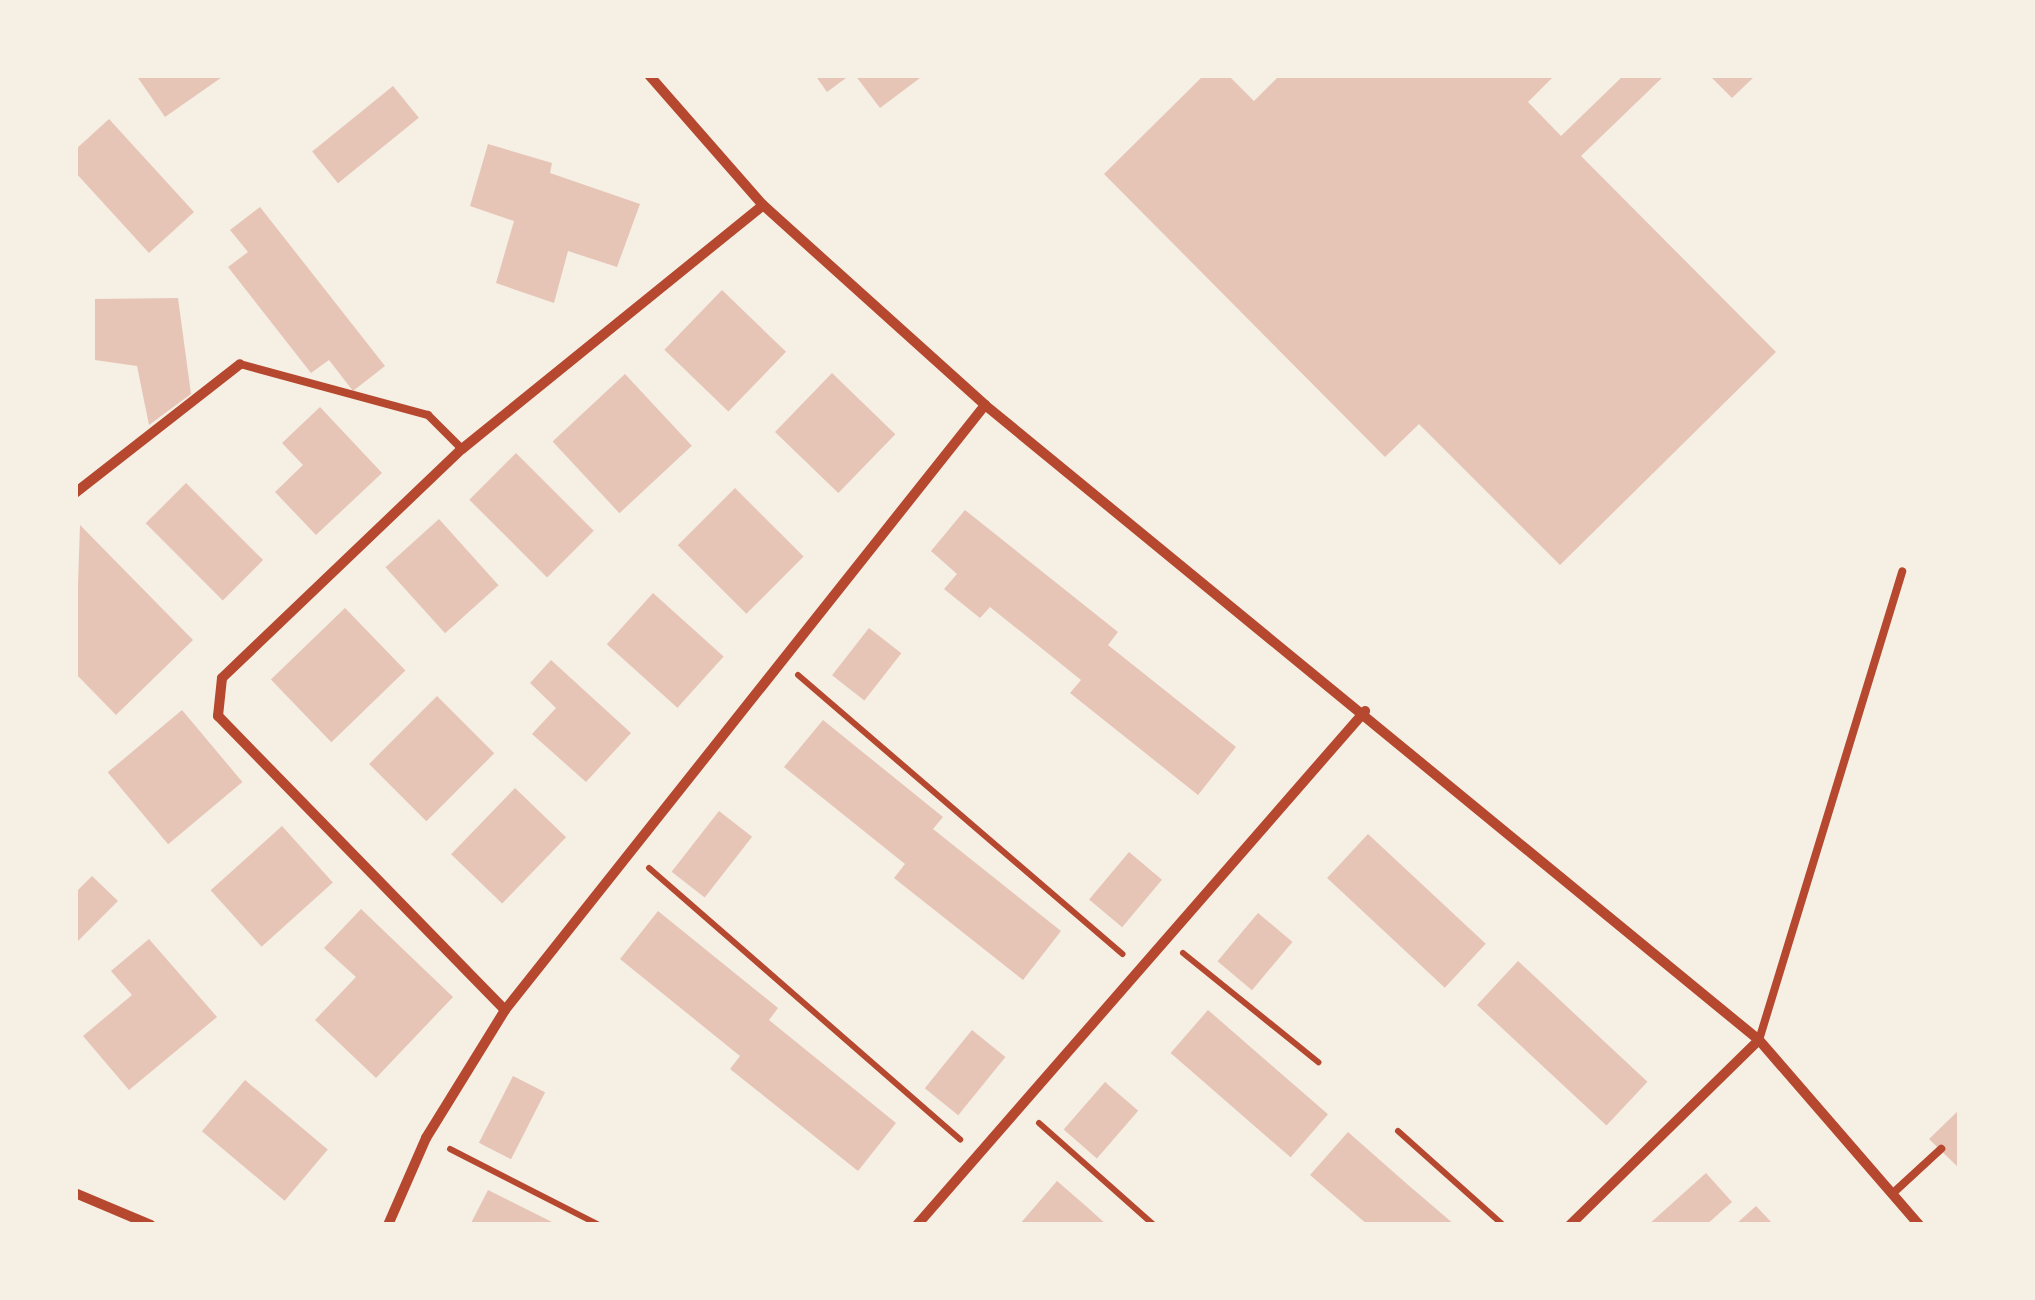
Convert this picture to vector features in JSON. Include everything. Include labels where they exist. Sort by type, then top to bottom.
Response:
[{"type":"street","points":[[650,75],[763,205],[985,405],[1364,711],[1758,1040],[1919,1225]]},
{"type":"street","points":[[505,1010],[218,716],[222,678],[462,449],[763,205]]},
{"type":"street","points":[[75,493],[240,364]]},
{"type":"street","points":[[388,1225],[426,1138],[505,1010],[784,664],[985,405]]},
{"type":"street","points":[[916,1225],[1364,711]]},
{"type":"street","points":[[1570,1225],[1758,1040]]},
{"type":"street","points":[[75,1193],[151,1225]]},
{"type":"lane","points":[[240,364],[428,415],[462,449]]},
{"type":"lane","points":[[1758,1040],[1902,570]]},
{"type":"lane","points":[[1892,1194],[1941,1150]]},
{"type":"path","points":[[784,664],[1138,968]]},
{"type":"path","points":[[630,852],[976,1153]]},
{"type":"path","points":[[1165,938],[1318,1062]]},
{"type":"path","points":[[1019,1106],[1154,1225]]},
{"type":"path","points":[[1398,1131],[1503,1225]]},
{"type":"path","points":[[426,1138],[599,1225]]},
{"type":"building","points":[[136,75],[225,75],[165,117]]},
{"type":"building","points":[[815,75],[850,75],[827,92]]},
{"type":"building","points":[[855,75],[924,75],[880,108]]},
{"type":"building","points":[[1204,75],[1228,75],[1254,101],[1280,75],[1555,75],[1528,102],[1561,136],[1624,75],[1665,75],[1581,156],[1776,352],[1560,565],[1419,424],[1385,457],[1104,174]]},
{"type":"building","points":[[1709,75],[1756,75],[1732,98]]},
{"type":"building","points":[[393,86],[419,118],[338,183],[312,151]]},
{"type":"building","points":[[109,119],[194,212],[149,253],[75,172],[75,150]]},
{"type":"building","points":[[488,144],[552,163],[550,173],[640,204],[617,267],[568,251],[554,303],[496,283],[514,221],[470,206]]},
{"type":"building","points":[[260,207],[385,366],[353,391],[329,360],[311,373],[228,267],[248,252],[230,230]]},
{"type":"building","points":[[722,290],[786,352],[728,412],[664,350]]},
{"type":"building","points":[[178,298],[191,394],[149,425],[137,366],[95,360],[95,299]]},
{"type":"building","points":[[832,373],[895,434],[838,493],[775,432]]},
{"type":"building","points":[[625,374],[692,446],[619,513],[553,442]]},
{"type":"building","points":[[320,407],[382,473],[316,535],[275,492],[303,465],[282,443]]},
{"type":"building","points":[[516,453],[594,531],[547,577],[469,500]]},
{"type":"building","points":[[186,483],[263,560],[223,600],[146,523]]},
{"type":"building","points":[[735,488],[804,557],[746,614],[678,545]]},
{"type":"building","points":[[965,510],[1118,632],[1108,645],[1236,747],[1198,795],[1070,693],[1081,680],[990,607],[980,618],[944,589],[957,574],[931,551]]},
{"type":"building","points":[[439,519],[499,585],[445,633],[385,567]]},
{"type":"building","points":[[80,525],[193,640],[116,715],[75,673]]},
{"type":"building","points":[[653,593],[724,657],[677,708],[607,644]]},
{"type":"building","points":[[345,608],[405,671],[331,742],[271,680]]},
{"type":"building","points":[[869,628],[901,653],[864,701],[832,675]]},
{"type":"building","points":[[551,660],[631,733],[586,782],[532,734],[556,708],[530,683]]},
{"type":"building","points":[[437,696],[494,753],[426,821],[369,764]]},
{"type":"building","points":[[182,710],[242,782],[168,844],[108,772]]},
{"type":"building","points":[[823,720],[943,817],[933,829],[1061,931],[1023,980],[894,878],[905,864],[784,767]]},
{"type":"building","points":[[515,788],[566,837],[502,904],[451,854]]},
{"type":"building","points":[[719,811],[752,837],[705,898],[672,872]]},
{"type":"building","points":[[282,826],[333,882],[262,947],[211,890]]},
{"type":"building","points":[[1368,834],[1486,944],[1445,988],[1327,878]]},
{"type":"building","points":[[1129,852],[1162,880],[1122,927],[1089,899]]},
{"type":"building","points":[[92,876],[118,901],[75,944],[75,893]]},
{"type":"building","points":[[361,909],[453,997],[376,1078],[315,1020],[356,977],[324,948]]},
{"type":"building","points":[[658,911],[778,1008],[769,1020],[896,1123],[858,1171],[730,1069],[740,1056],[620,959]]},
{"type":"building","points":[[1258,913],[1292,942],[1252,990],[1218,961]]},
{"type":"building","points":[[149,939],[217,1017],[129,1090],[83,1036],[132,995],[111,971]]},
{"type":"building","points":[[1518,961],[1647,1082],[1607,1126],[1477,1005]]},
{"type":"building","points":[[1208,1010],[1328,1114],[1291,1157],[1171,1053]]},
{"type":"building","points":[[972,1030],[1005,1057],[958,1115],[925,1088]]},
{"type":"building","points":[[513,1076],[545,1092],[511,1159],[479,1143]]},
{"type":"building","points":[[245,1080],[328,1149],[285,1201],[202,1131]]},
{"type":"building","points":[[1105,1082],[1138,1111],[1097,1158],[1064,1130]]},
{"type":"building","points":[[1960,1109],[1960,1169],[1929,1139]]},
{"type":"building","points":[[1348,1132],[1455,1225],[1368,1225],[1310,1175]]},
{"type":"building","points":[[1706,1173],[1732,1202],[1706,1225],[1648,1225]]},
{"type":"building","points":[[1057,1181],[1087,1207],[1107,1225],[1019,1225]]},
{"type":"building","points":[[488,1190],[558,1225],[470,1225]]},
{"type":"building","points":[[1756,1206],[1774,1225],[1735,1225]]}]
